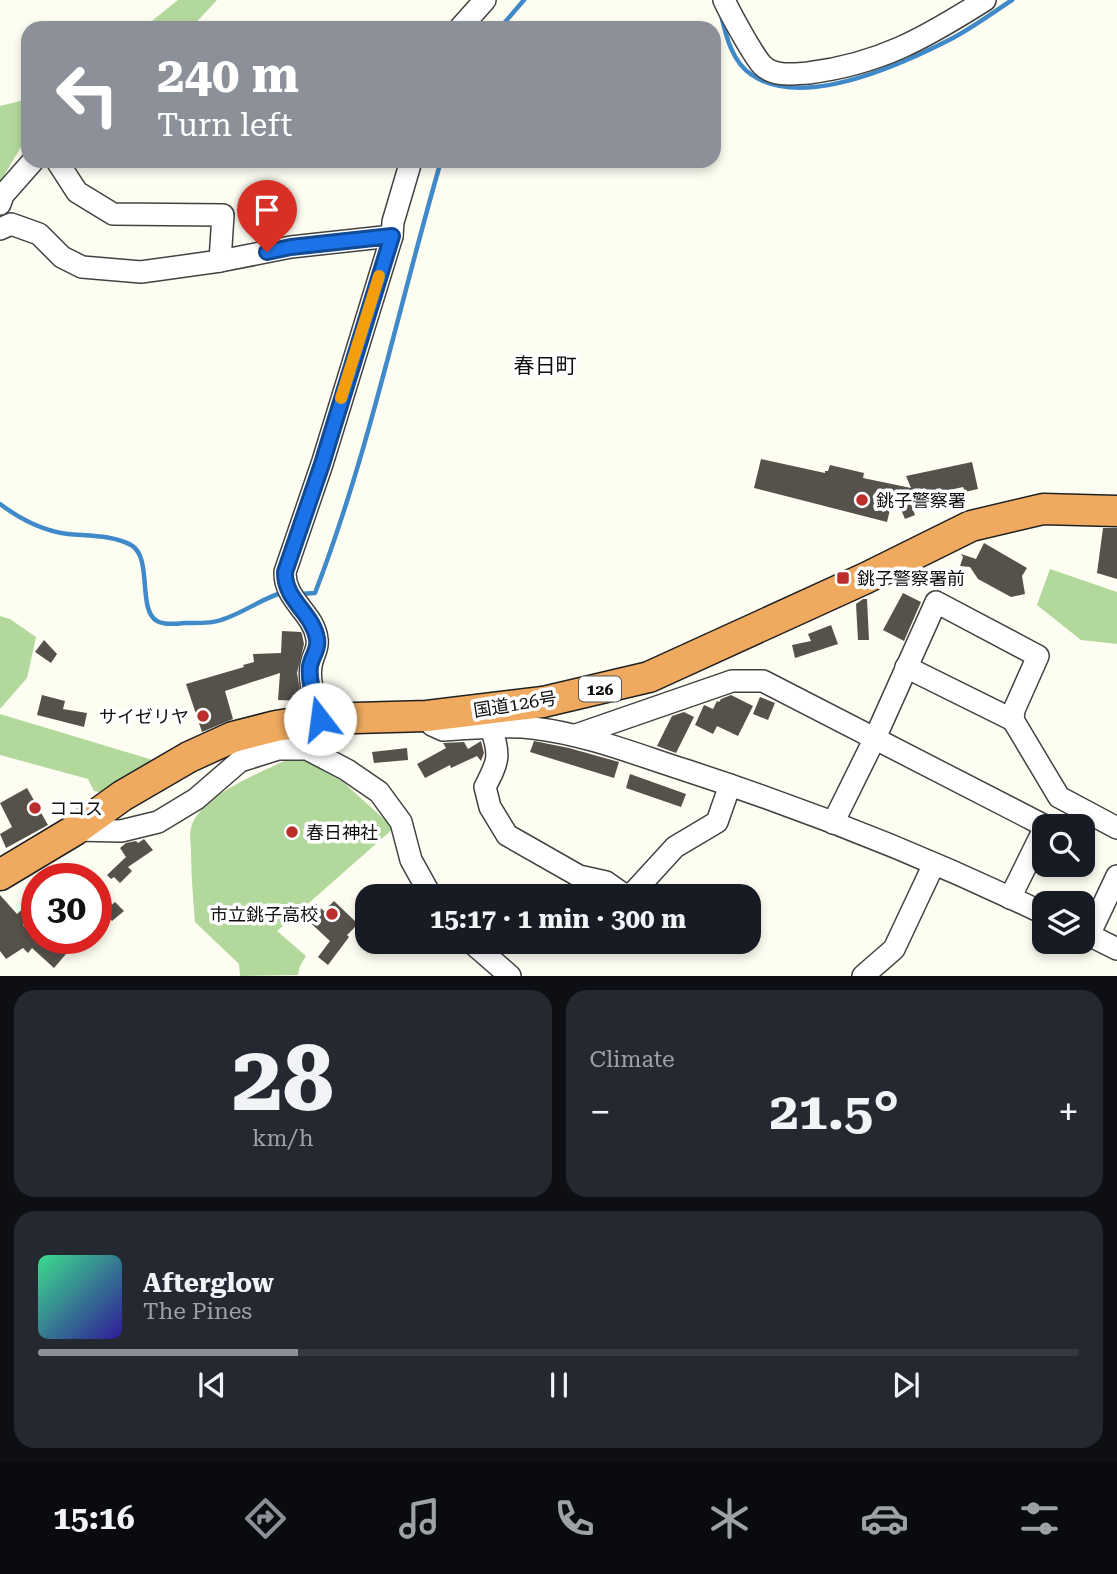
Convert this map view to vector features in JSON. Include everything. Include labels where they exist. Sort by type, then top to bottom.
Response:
[{"type":"highway","name":"国道126号","points":[[0,875],[75,830],[122,796],[189,757],[255,730],[320,719],[427,716],[543,702],[649,677],[866,578],[971,526],[1043,509],[1117,511]]},
{"type":"street","points":[[466,21],[485,0]]},
{"type":"street","points":[[724,0],[763,65],[778,74],[841,69],[880,58],[940,28],[985,0]]},
{"type":"street","points":[[0,204],[2,195],[27,168]]},
{"type":"street","points":[[62,168],[77,192],[113,214],[223,215],[220,261]]},
{"type":"street","points":[[320,719],[312,688],[310,666],[317,648],[317,638],[312,624],[290,597],[284,582],[285,572],[322,464],[392,236],[393,222],[409,168]]},
{"type":"street","points":[[0,229],[11,224],[39,234],[62,257],[82,267],[141,272],[220,261],[291,247],[392,236]]},
{"type":"street","points":[[833,823],[875,738],[936,602],[1038,656],[1014,710],[1013,720]]},
{"type":"street","points":[[906,667],[1013,720],[1059,797],[1117,828]]},
{"type":"street","points":[[576,735],[732,681],[763,681],[1032,819]]},
{"type":"street","points":[[427,716],[432,725],[443,730],[529,727],[576,735],[730,785],[833,823],[1032,908]]},
{"type":"street","points":[[491,728],[496,742],[497,762],[485,787],[490,807],[507,835],[579,876],[606,882],[622,894],[632,894],[675,847],[717,822],[730,785]]},
{"type":"street","points":[[75,830],[121,831],[158,821],[196,799],[240,761],[278,749],[307,749],[347,770],[379,792],[401,822],[411,860],[424,884]]},
{"type":"street","points":[[1051,814],[1059,797]]},
{"type":"street","points":[[1010,898],[1032,853]]},
{"type":"street","points":[[863,975],[894,949],[934,864]]},
{"type":"street","points":[[1095,917],[1117,876]]},
{"type":"street","points":[[1095,938],[1117,948]]},
{"type":"street","points":[[485,954],[510,975]]},
{"type":"green space","points":[[178,0],[217,0],[198,21],[152,21]]},
{"type":"green space","points":[[21,101],[21,147],[0,182],[0,106]]},
{"type":"green space","points":[[1050,569],[1117,592],[1117,644],[1081,640],[1037,605]]},
{"type":"green space","points":[[0,616],[10,619],[36,637],[27,678],[0,709]]},
{"type":"green space","points":[[0,714],[166,764],[110,794],[94,791],[88,779],[0,755]]},
{"type":"green space","points":[[296,755],[343,782],[394,828],[277,931],[306,956],[298,975],[240,976],[239,964],[195,922],[191,828],[197,815],[221,794]]},
{"type":"building","points":[[761,459],[825,473],[830,465],[864,473],[863,478],[911,488],[906,476],[972,462],[978,489],[965,492],[963,487],[909,499],[915,515],[905,519],[894,493],[887,522],[754,488]]},
{"type":"building","points":[[1103,528],[1117,528],[1117,579],[1097,573]]},
{"type":"building","points":[[984,543],[1027,568],[1022,576],[1025,594],[1011,597],[978,579],[970,567],[960,566],[963,557],[961,554],[976,559]]},
{"type":"building","points":[[903,593],[921,602],[904,641],[883,630]]},
{"type":"building","points":[[867,599],[869,640],[858,640],[856,604]]},
{"type":"building","points":[[831,625],[838,644],[795,658],[792,645],[811,641],[808,634]]},
{"type":"building","points":[[282,631],[302,634],[304,644],[297,673],[302,701],[278,700],[280,673],[225,691],[233,719],[202,732],[186,684],[244,667],[243,665],[254,662],[253,654],[281,653]]},
{"type":"building","points":[[44,640],[57,654],[51,663],[35,652]]},
{"type":"building","points":[[42,695],[65,701],[63,709],[87,713],[84,727],[37,715]]},
{"type":"building","points":[[731,695],[753,706],[738,736],[717,726],[713,734],[695,725],[704,705],[713,709],[717,701]]},
{"type":"building","points":[[760,697],[775,703],[768,720],[753,714]]},
{"type":"building","points":[[684,712],[694,717],[676,753],[657,746],[672,716]]},
{"type":"building","points":[[481,741],[484,753],[481,761],[477,756],[451,768],[450,765],[425,778],[417,764],[446,748],[443,743],[464,742],[468,749]]},
{"type":"building","points":[[534,741],[619,762],[614,778],[530,752]]},
{"type":"building","points":[[407,748],[408,760],[374,763],[372,752]]},
{"type":"building","points":[[630,774],[686,794],[681,807],[626,788]]},
{"type":"building","points":[[27,788],[48,825],[6,848],[0,834],[12,827],[0,803]]},
{"type":"building","points":[[144,839],[153,850],[128,867],[132,871],[120,883],[114,877],[112,878],[112,870],[126,857],[120,848],[126,843],[138,843]]},
{"type":"building","points":[[0,895],[17,914],[21,910],[21,949],[6,959],[0,951]]},
{"type":"building","points":[[334,901],[355,921],[355,927],[347,935],[349,937],[328,965],[318,957],[330,941],[303,916],[315,903],[324,911]]},
{"type":"building","points":[[115,902],[124,911],[112,921],[112,905]]},
{"type":"building","points":[[39,954],[66,954],[54,968]]},
{"type":"waterway","points":[[506,21],[524,0]]},
{"type":"waterway","points":[[721,15],[731,48],[745,70],[773,85],[797,88],[851,80],[905,61],[957,36],[1012,0]]},
{"type":"waterway","points":[[300,594],[315,593],[352,487],[439,168]]},
{"type":"waterway","points":[[0,504],[24,519],[50,530],[108,538],[131,545],[142,560],[151,615],[160,622],[174,624],[217,621],[284,592]]},
{"type":"slow traffic","points":[[341,398],[379,276]]},
{"type":"place","name":"銚子警察署","points":[[862,500]]},
{"type":"place","name":"銚子警察署前","points":[[843,578]]},
{"type":"place","name":"サイゼリヤ","points":[[203,716]]},
{"type":"place","name":"ココス","points":[[35,808]]},
{"type":"place","name":"春日神社","points":[[292,832]]},
{"type":"place","name":"市立銚子高校","points":[[332,914]]},
{"type":"district","name":"春日町","points":[[545,366]]},
{"type":"route","points":[[267,252],[392,236],[322,464],[285,572],[284,582],[290,597],[312,624],[317,638],[317,648],[310,666],[312,688],[320,719]]}]
